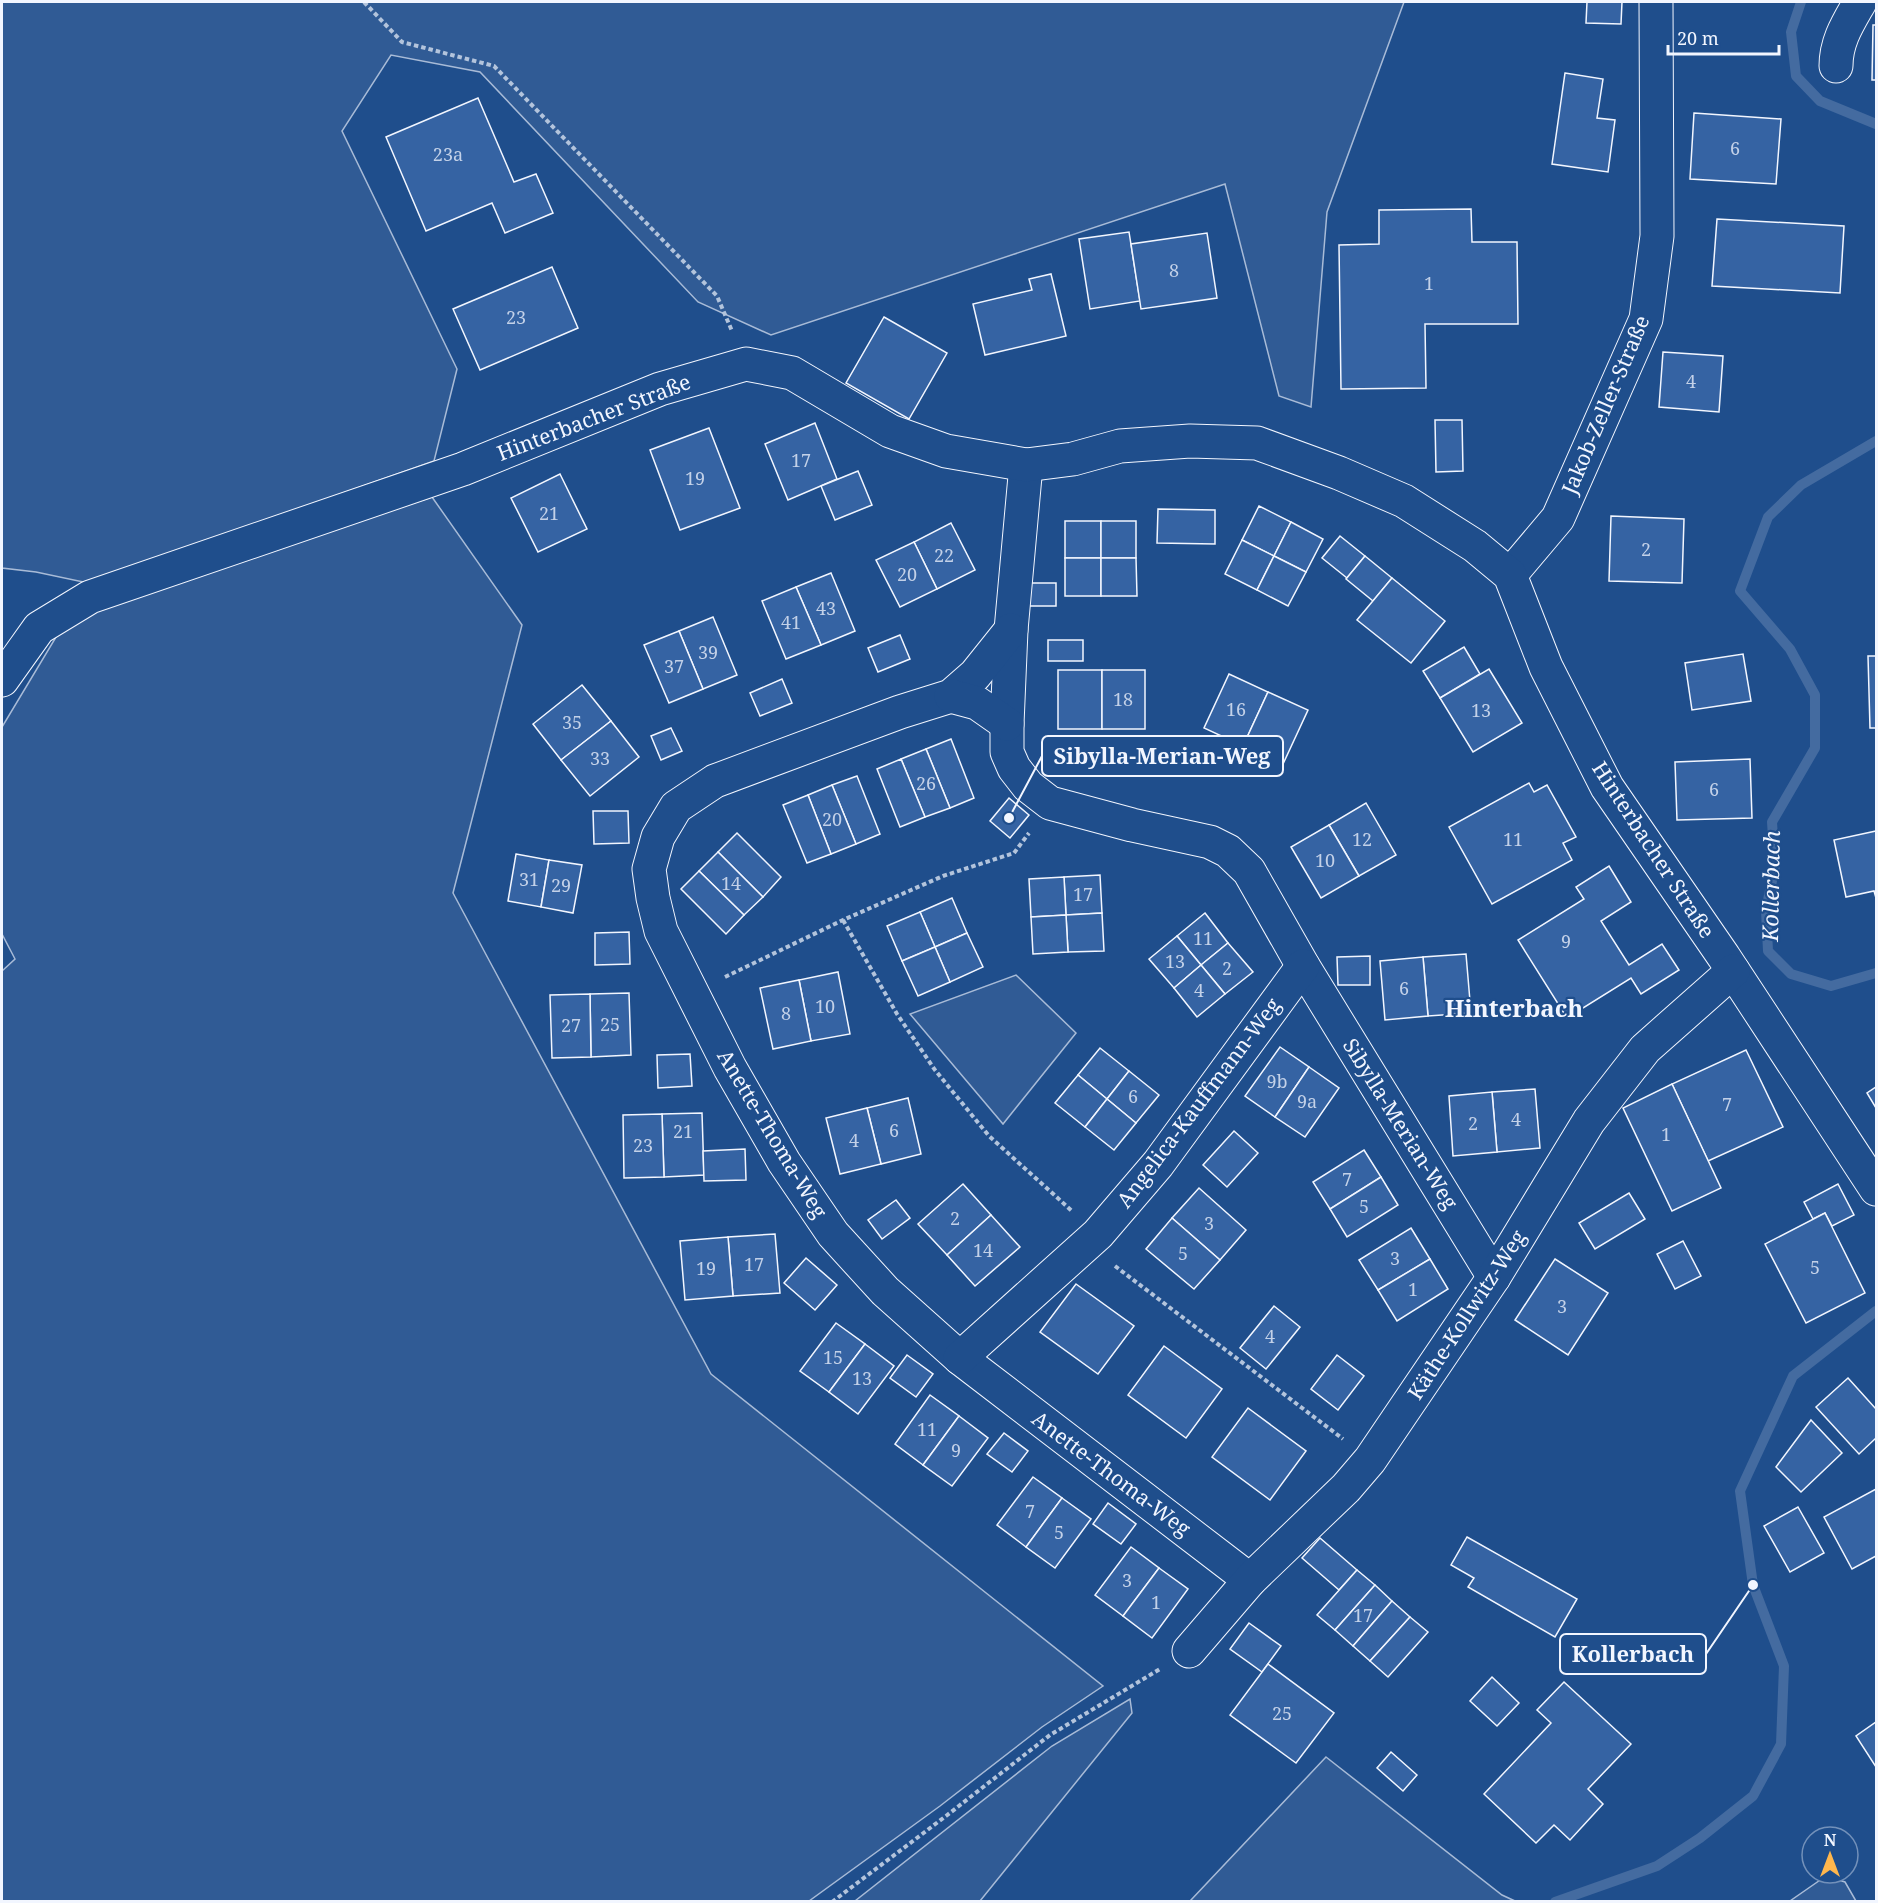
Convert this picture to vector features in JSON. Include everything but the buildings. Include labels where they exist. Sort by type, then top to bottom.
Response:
[{"type":"street","name":"Jakob-Zeller-Straße","points":[[1510,575],[1558,518],[1646,319],[1657,236],[1656,2]]},
{"type":"street","points":[[1836,66],[1836,50],[1860,2]]},
{"type":"street","name":"Hinterbacher Straße","points":[[2,680],[39,628],[90,597],[463,469],[660,389],[746,364],[792,373],[890,431],[945,451],[1026,465],[1072,459],[1120,446],[1190,441],[1257,442],[1404,501],[1475,546],[1510,575],[1546,668],[1607,787],[1733,971],[1876,1189]]},
{"type":"street","name":"Sibylla-Merian-Weg","points":[[1026,465],[1011,630],[1006,724],[1007,752],[1014,768],[1028,786],[1050,802],[1132,825],[1210,842],[1228,851],[1249,871],[1303,966],[1494,1277]]},
{"type":"street","name":"Anette-Thoma-Weg","points":[[1011,630],[975,675],[951,696],[900,712],[714,782],[676,807],[658,837],[649,869],[653,898],[662,931],[730,1068],[784,1162],[833,1234],[885,1291],[960,1358],[1250,1580]]},
{"type":"street","points":[[951,696],[977,703],[1006,724]]},
{"type":"street","name":"Angelica-Kauffmann-Weg","points":[[960,1358],[1093,1239],[1158,1164],[1303,966]]},
{"type":"street","name":"Käthe-Kollwitz-Weg","points":[[1189,1651],[1250,1580],[1346,1488],[1370,1460],[1494,1277],[1589,1121],[1645,1049],[1733,971]]},
{"type":"path","points":[[364,2],[402,42],[494,66],[717,296],[746,364]]},
{"type":"path","points":[[691,993],[843,920],[944,876],[1014,853],[1050,802]]},
{"type":"path","points":[[843,920],[897,1014],[941,1078],[988,1136],[1093,1239],[1370,1460]]},
{"type":"path","points":[[831,1902],[1050,1735],[1189,1651]]},
{"type":"shaded area","points":[[2,2],[1404,2],[1327,212],[1311,407],[1279,396],[1225,184],[771,335],[698,302],[480,72],[391,55],[342,131],[457,369],[434,461],[88,583],[36,572],[2,568]]},
{"type":"shaded area","points":[[432,497],[522,625],[453,893],[711,1374],[1103,1686],[1042,1727],[940,1806],[809,1901],[2,1901],[2,971],[15,959],[2,934],[2,727],[56,637],[93,609]]},
{"type":"shaded area","points":[[1016,975],[1076,1033],[1003,1124],[910,1014]]},
{"type":"shaded area","points":[[1130,1699],[1132,1713],[980,1901],[855,1901],[1052,1746]]},
{"type":"shaded area","points":[[1326,1757],[1502,1895],[1515,1901],[1193,1902],[1191,1900]]},
{"type":"shaded area","points":[[1813,1885],[1847,1885],[1856,1901],[1790,1901]]},
{"type":"waterway","name":"Kollerbach","points":[[1801,2],[1791,32],[1796,76],[1820,101],[1876,124]]},
{"type":"waterway","name":"Kollerbach","points":[[1876,441],[1801,485],[1768,517],[1740,591],[1790,649],[1815,695],[1815,748],[1772,822],[1775,866],[1766,910],[1768,951],[1791,974],[1831,986],[1876,973]]},
{"type":"waterway","name":"Kollerbach","points":[[1555,1902],[1657,1866],[1700,1838],[1753,1796],[1781,1744],[1784,1666],[1753,1585],[1740,1491],[1793,1376],[1876,1311]]},
{"type":"place","name":"Sibylla-Merian-Weg","points":[[1009,818]]},
{"type":"place","name":"Kollerbach","points":[[1753,1585]]},
{"type":"district","name":"Hinterbach","points":[[1514,1009]]}]
